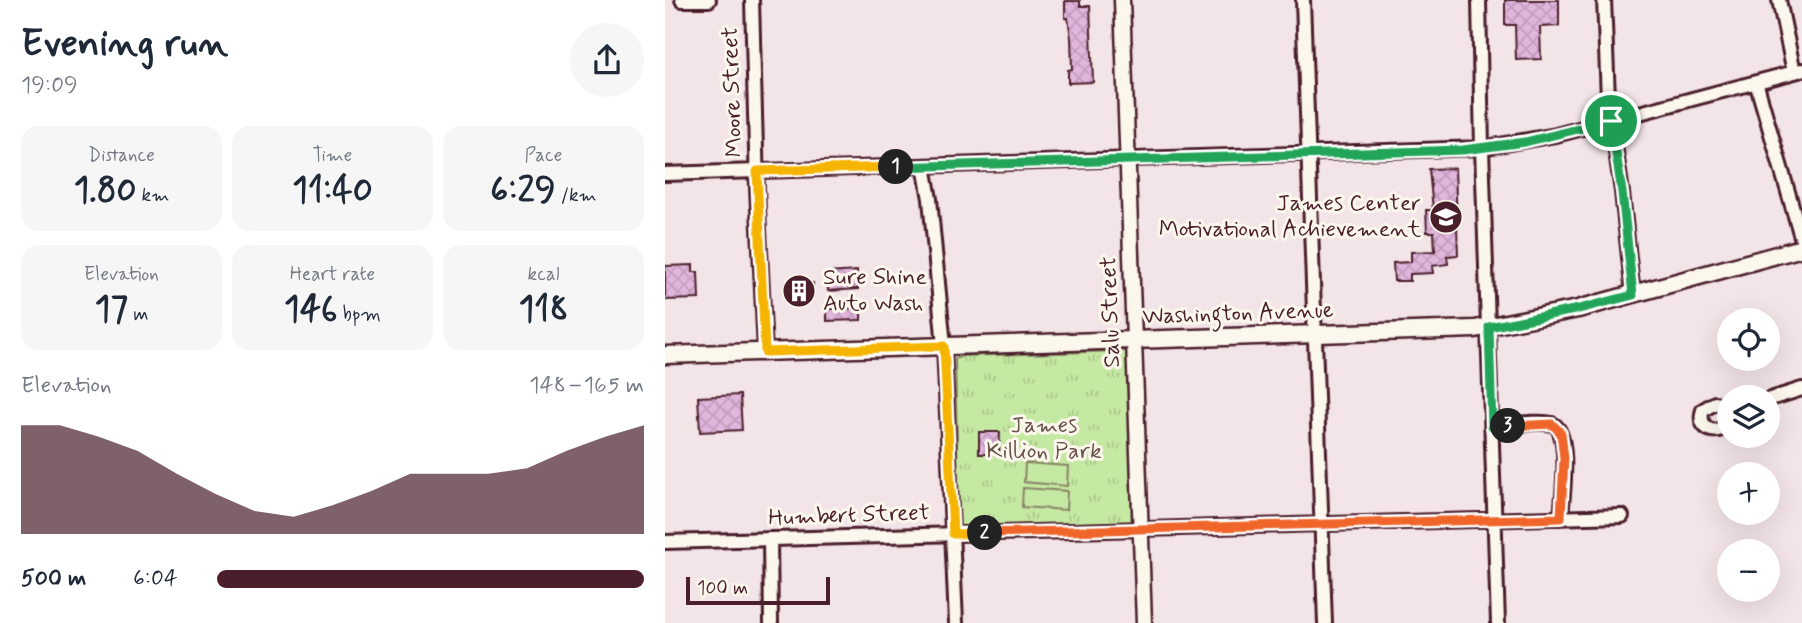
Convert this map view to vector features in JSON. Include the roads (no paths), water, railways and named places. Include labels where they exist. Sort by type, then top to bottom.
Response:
[{"type":"main road","name":"Washington Avenue","points":[[665,355],[1454,331],[1543,317],[1633,295],[1802,247]]},
{"type":"street","points":[[683,0],[709,0]]},
{"type":"street","name":"Moore Street","points":[[752,0],[765,352]]},
{"type":"street","name":"Salu Street","points":[[1122,0],[1144,623]]},
{"type":"street","points":[[1303,0],[1325,623]]},
{"type":"street","points":[[1479,0],[1498,623]]},
{"type":"street","points":[[1604,0],[1611,121],[1633,295]]},
{"type":"street","points":[[665,174],[1307,155],[1482,148],[1525,142],[1798,71],[1779,0]]},
{"type":"street","points":[[1756,82],[1802,240]]},
{"type":"street","points":[[924,166],[932,212],[944,346],[957,623]]},
{"type":"street","points":[[1780,396],[1802,389]]},
{"type":"street","points":[[1492,427],[1552,424],[1559,429],[1564,458],[1561,518]]},
{"type":"street","name":"Humbert Street","points":[[665,542],[1622,516]]},
{"type":"street","points":[[770,539],[771,623]]},
{"type":"place","name":"James Center Motivational Achievement","points":[[1446,217]]},
{"type":"place","name":"Sure Shine Auto Wash","points":[[799,291]]},
{"type":"park label","name":"James Killion Park","points":[[1044,439]]}]
